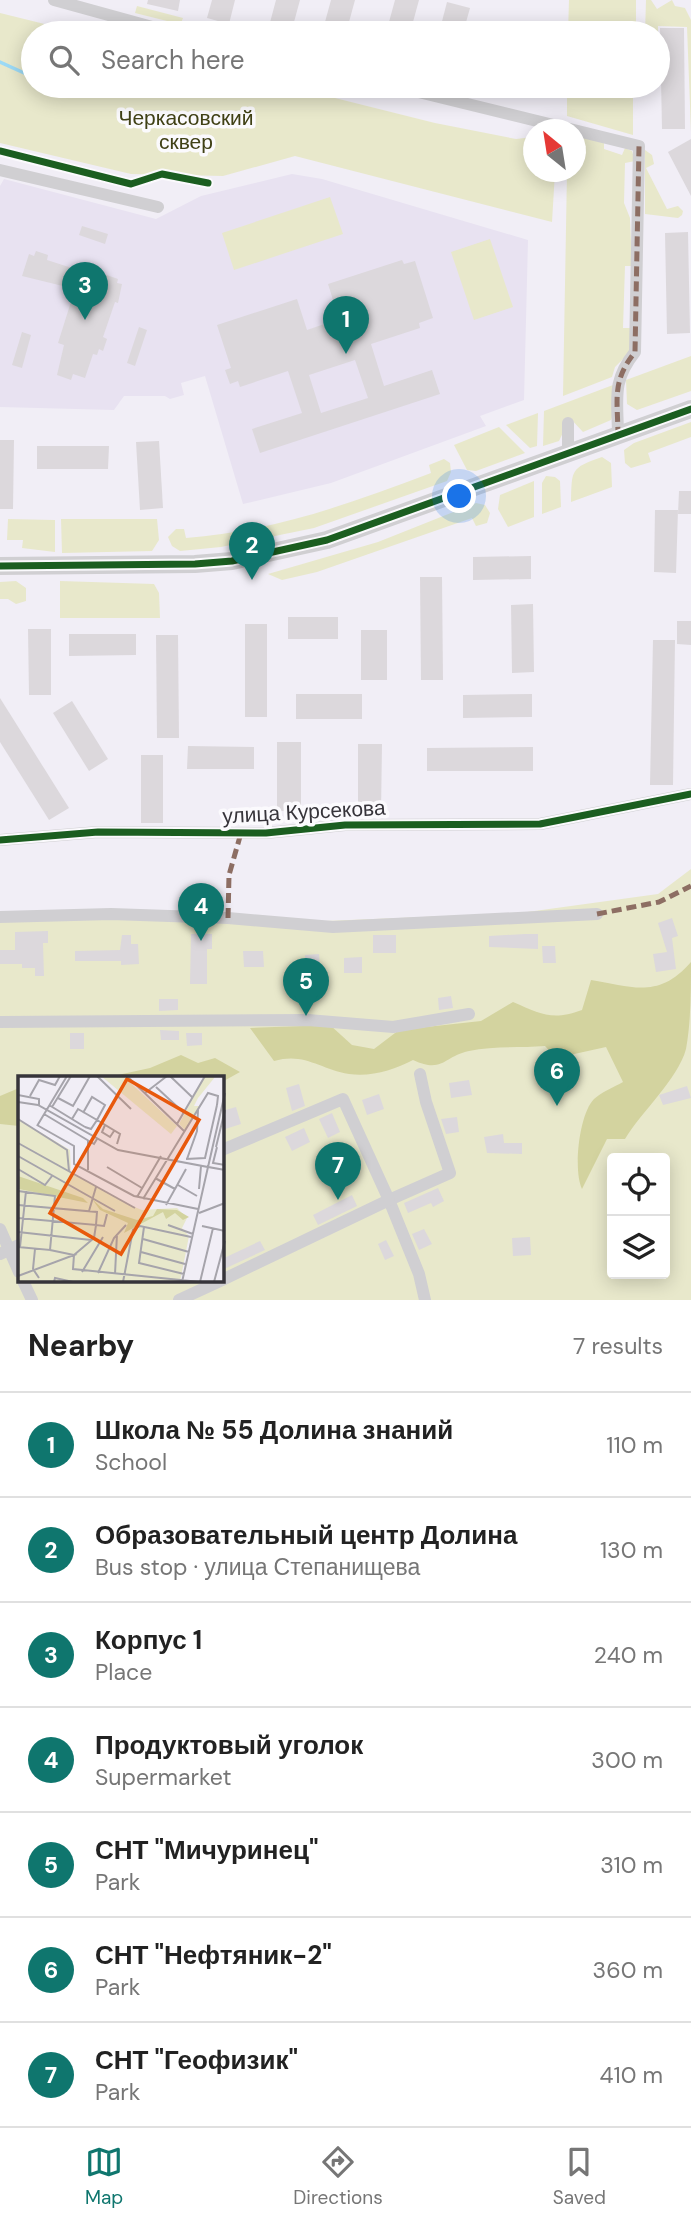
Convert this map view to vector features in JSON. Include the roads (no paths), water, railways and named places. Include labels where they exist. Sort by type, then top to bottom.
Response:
[{"type":"street","points":[[54,0],[130,21]]},
{"type":"street","points":[[443,98],[639,146],[635,352],[620,371],[618,380],[618,436]]},
{"type":"street","points":[[0,170],[158,207]]},
{"type":"street","points":[[0,566],[120,566],[232,561],[327,540],[691,409]]},
{"type":"street","points":[[568,423],[568,455]]},
{"type":"street","name":"улица Курсекова","points":[[0,840],[98,832],[266,833],[345,825],[540,824],[691,794]]},
{"type":"street","points":[[0,917],[111,915],[228,918],[333,927],[597,914]]},
{"type":"street","points":[[0,1022],[309,1020],[393,1027],[469,1014]]},
{"type":"street","points":[[224,1279],[450,1173],[426,1102],[420,1074]]},
{"type":"street","points":[[224,1149],[343,1099],[389,1200],[419,1274],[425,1300]]},
{"type":"street","points":[[0,1229],[18,1269]]},
{"type":"street","points":[[23,1282],[32,1300]]},
{"type":"street","points":[[179,1300],[217,1282]]},
{"type":"waterway","points":[[0,62],[21,72]]},
{"type":"place","name":"Корпус 1","points":[[85,320]]},
{"type":"place","name":"Школа № 55 Долина знаний","points":[[346,354]]},
{"type":"place","name":"Образовательный центр Долина","points":[[252,580]]},
{"type":"place","name":"Продуктовый уголок","points":[[201,941]]},
{"type":"place","name":"СНТ \"Мичуринец\"","points":[[306,1016]]},
{"type":"place","name":"СНТ \"Нефтяник-2\"","points":[[557,1106]]},
{"type":"place","name":"СНТ \"Геофизик\"","points":[[338,1200]]},
{"type":"park label","name":"Черкасовский сквер","points":[[186,130]]}]
